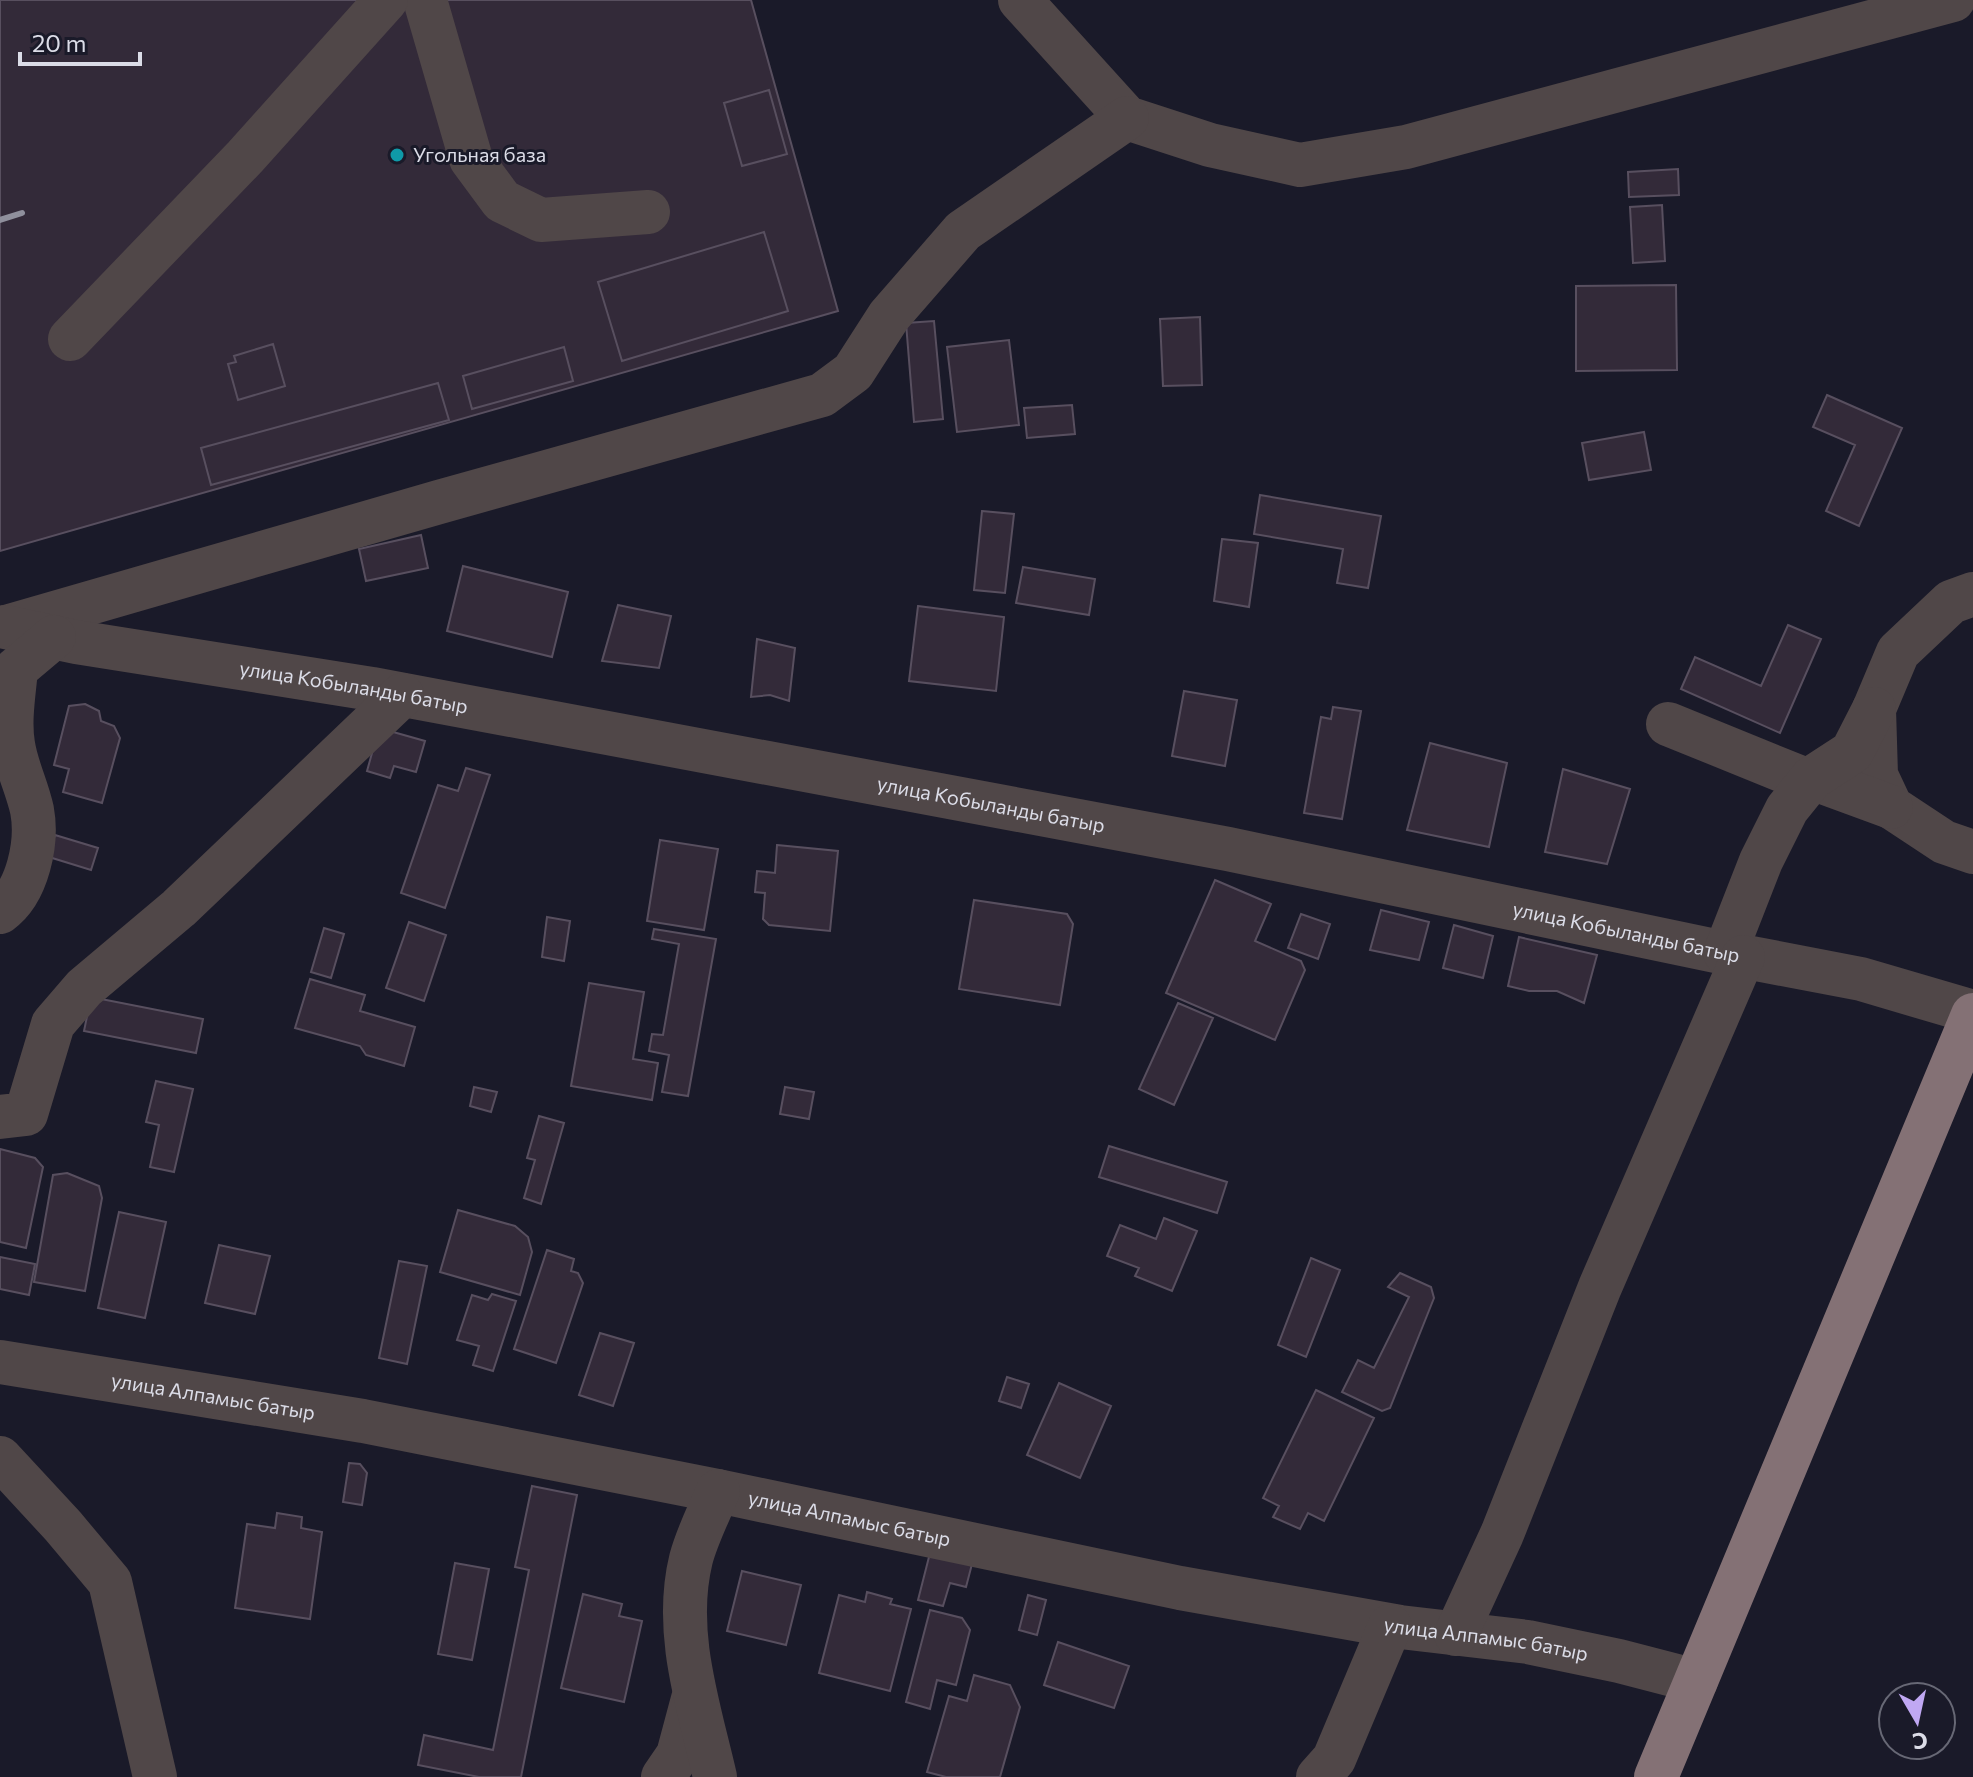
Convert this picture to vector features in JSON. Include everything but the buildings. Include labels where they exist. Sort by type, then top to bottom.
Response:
[{"type":"main road","points":[[1656,1777],[1973,1014]]},
{"type":"street","points":[[70,339],[245,157],[386,0]]},
{"type":"street","points":[[425,0],[471,159],[502,201],[541,220],[648,212]]},
{"type":"street","points":[[1020,0],[1127,118],[1210,145],[1300,165],[1406,147],[1953,0]]},
{"type":"street","points":[[2,628],[822,395],[853,372],[889,316],[963,231],[1127,118]]},
{"type":"street","points":[[1456,1634],[1502,1534],[1734,955],[1774,835],[1787,809],[1812,778],[1852,752],[1898,652],[1951,602],[1973,594]]},
{"type":"street","name":"улица Кобыланды батыр","points":[[2,628],[402,695],[1228,849],[1861,979],[1973,1014]]},
{"type":"street","points":[[0,912],[23,885],[32,842],[32,810],[12,741],[16,669],[54,637]]},
{"type":"street","points":[[0,1117],[26,1114],[53,1024],[84,988],[179,908],[402,695]]},
{"type":"street","points":[[1874,709],[1876,775],[1891,807]]},
{"type":"street","points":[[1668,724],[1801,778],[1812,778],[1891,807],[1944,842],[1973,852]]},
{"type":"street","name":"улица Алпамыс батыр","points":[[0,1362],[363,1421],[718,1491],[1180,1588],[1390,1626],[1528,1642],[1696,1681]]},
{"type":"street","points":[[0,1458],[110,1582],[155,1777]]},
{"type":"street","points":[[715,1777],[689,1671],[685,1604],[691,1559],[718,1491]]},
{"type":"street","points":[[1327,1771],[1390,1626]]},
{"type":"street","points":[[663,1777],[678,1755],[695,1693]]},
{"type":"railway","points":[[0,220],[22,213]]},
{"type":"place","name":"Угольная база","points":[[397,155]]}]
